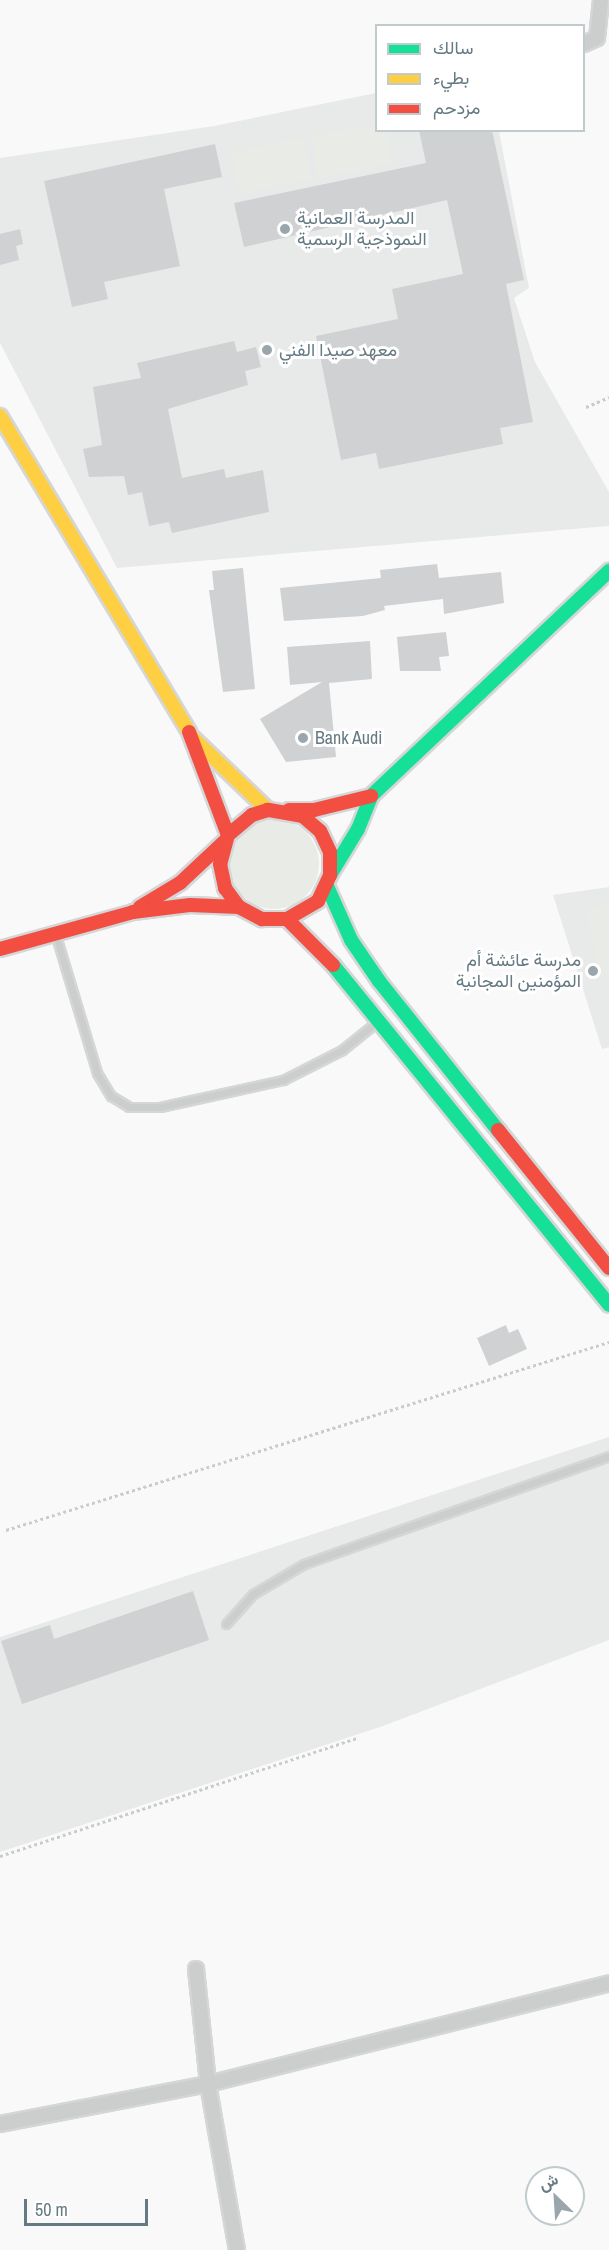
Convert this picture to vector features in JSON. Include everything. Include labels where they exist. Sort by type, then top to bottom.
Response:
[{"type":"main road","points":[[0,416],[191,736],[227,838],[220,864],[225,888],[239,907]]},
{"type":"main road","points":[[0,949],[133,912],[190,905],[239,907],[262,919],[287,919],[318,901],[358,829],[371,796],[609,571]]},
{"type":"main road","points":[[191,736],[274,810],[303,816],[320,831],[330,852],[329,880],[351,940],[379,981],[609,1268]]},
{"type":"main road","points":[[133,912],[180,883],[246,819],[274,810],[314,810],[371,796]]},
{"type":"main road","points":[[287,919],[330,961],[609,1305]]},
{"type":"street","points":[[585,44],[597,38],[601,0]]},
{"type":"street","points":[[196,1969],[208,2084],[237,2250]]},
{"type":"street","points":[[0,2124],[208,2084],[609,1983]]},
{"type":"lane","points":[[55,934],[97,1073],[111,1096],[129,1107],[160,1107],[283,1080],[342,1050],[378,1020]]},
{"type":"lane","points":[[226,1624],[253,1594],[304,1564],[609,1456]]},
{"type":"path","points":[[586,407],[609,397]]},
{"type":"path","points":[[6,1530],[609,1342]]},
{"type":"path","points":[[0,1856],[359,1737]]},
{"type":"shaded area","name":"معهد صيدا الفني","points":[[375,93],[375,132],[499,132],[529,288],[514,298],[535,362],[609,492],[609,526],[117,568],[0,343],[0,158],[214,126]]},
{"type":"shaded area","points":[[375,125],[375,132],[385,132],[392,164],[319,178],[312,136]]},
{"type":"shaded area","points":[[303,138],[311,179],[239,193],[231,152]]},
{"type":"shaded area","points":[[274,819],[291,823],[306,832],[315,847],[319,864],[315,881],[306,896],[291,905],[274,909],[257,905],[242,896],[233,881],[229,864],[233,847],[242,832],[257,823]]},
{"type":"shaded area","name":"مدرسة عائشة أم المؤمنين المجانية","points":[[609,887],[609,1047],[602,1049],[553,895]]},
{"type":"shaded area","points":[[609,905],[609,975],[598,977],[588,908]]},
{"type":"shaded area","points":[[609,1437],[609,1640],[383,1726],[0,1852],[0,1637]]},
{"type":"building","points":[[419,132],[492,132],[524,280],[506,284],[533,422],[500,428],[503,444],[379,469],[376,453],[341,460],[316,336],[398,319],[392,289],[463,274],[447,200],[244,247],[234,203],[426,163]]},
{"type":"building","points":[[215,144],[222,177],[164,189],[180,266],[104,282],[108,299],[72,307],[44,181]]},
{"type":"building","points":[[20,229],[23,244],[16,246],[19,260],[0,265],[0,234]]},
{"type":"building","points":[[234,341],[237,352],[256,347],[261,367],[245,371],[248,385],[168,409],[182,478],[224,469],[226,478],[263,470],[269,512],[172,533],[169,522],[149,526],[142,492],[128,495],[124,476],[89,477],[83,449],[102,445],[93,387],[141,378],[137,363]]},
{"type":"building","points":[[437,564],[439,578],[501,572],[504,603],[444,614],[443,599],[384,606],[385,610],[363,616],[284,621],[280,588],[381,578],[380,570]]},
{"type":"building","points":[[243,568],[255,689],[223,692],[209,590],[214,590],[212,571]]},
{"type":"building","points":[[446,632],[449,656],[439,657],[441,671],[400,671],[397,637]]},
{"type":"building","points":[[370,641],[372,679],[329,683],[336,757],[286,762],[260,719],[322,682],[290,685],[287,647]]},
{"type":"building","points":[[506,1325],[509,1333],[518,1329],[527,1349],[489,1366],[477,1338]]},
{"type":"building","points":[[193,1591],[209,1640],[22,1704],[1,1641],[50,1625],[54,1639]]},
{"type":"traffic: fast","points":[[330,875],[358,829],[371,796],[609,571]]},
{"type":"traffic: fast","points":[[327,886],[351,940],[379,981],[498,1130]]},
{"type":"traffic: fast","points":[[333,965],[609,1305]]},
{"type":"traffic: slow","points":[[0,416],[189,732]]},
{"type":"traffic: slow","points":[[193,738],[268,810]]},
{"type":"traffic: jam","points":[[189,732],[228,835]]},
{"type":"traffic: jam","points":[[289,810],[314,810],[371,796]]},
{"type":"traffic: jam","points":[[287,919],[318,901],[330,875],[330,852],[320,831],[303,816],[268,810],[252,815],[228,835],[220,864],[225,888],[239,907],[262,919],[287,919],[333,965]]},
{"type":"traffic: jam","points":[[140,907],[180,883],[225,841]]},
{"type":"traffic: jam","points":[[0,949],[133,912],[190,905],[239,907]]},
{"type":"traffic: jam","points":[[498,1130],[609,1268]]},
{"type":"place","name":"المدرسة العمانية النموذجية الرسمية","points":[[285,229]]},
{"type":"place","name":"معهد صيدا الفني","points":[[267,350]]},
{"type":"place","name":"Bank Audi","points":[[303,738]]},
{"type":"place","name":"مدرسة عائشة أم المؤمنين المجانية","points":[[593,971]]}]
